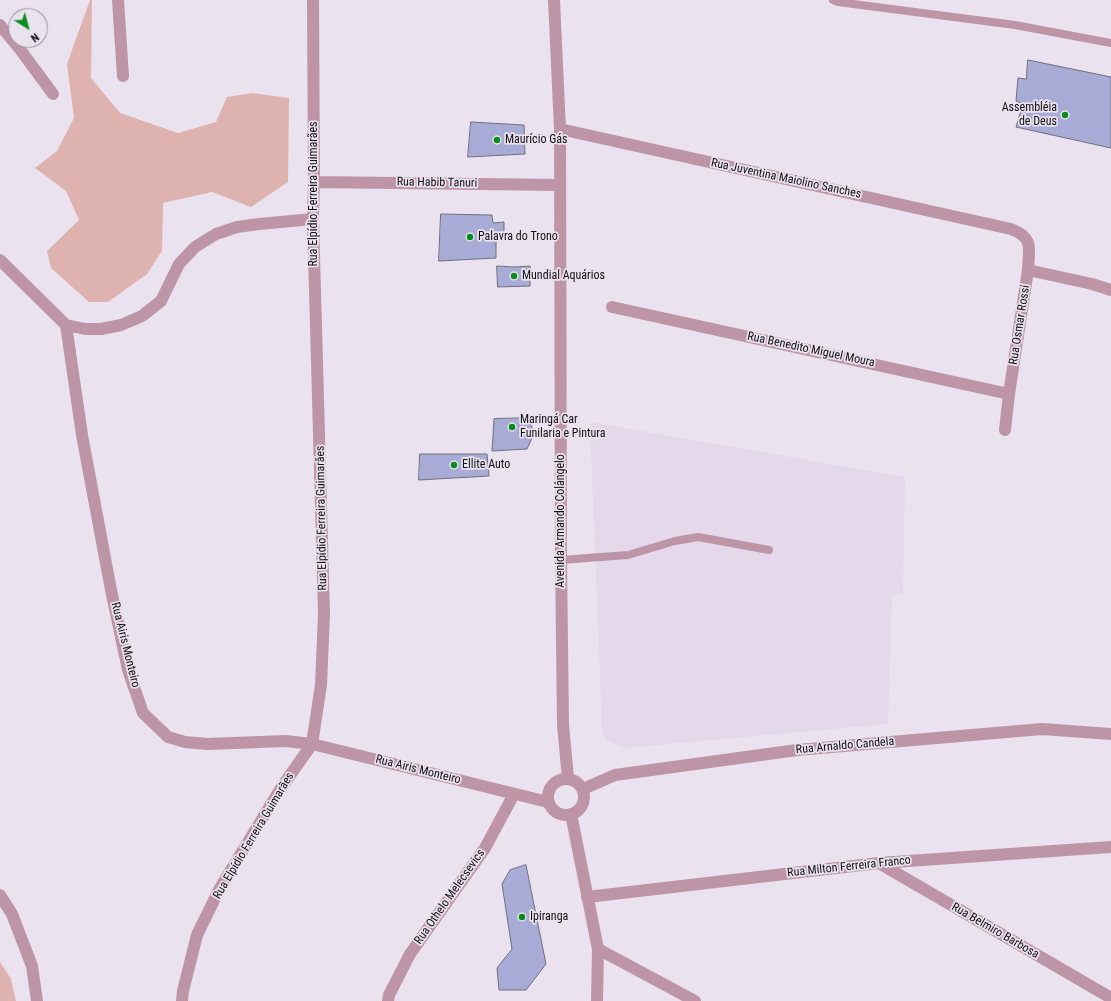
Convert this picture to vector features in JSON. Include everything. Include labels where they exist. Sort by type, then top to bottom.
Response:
[{"type":"street","points":[[118,0],[123,76]]},
{"type":"street","name":"Rua Elpídio Ferreira Guimarães","points":[[182,1001],[183,991],[197,935],[220,888],[281,788],[312,744],[321,685],[324,613],[313,219],[313,0]]},
{"type":"street","name":"Avenida Armando Colângelo","points":[[554,0],[560,129],[563,725],[568,778]]},
{"type":"street","points":[[0,25],[20,48],[53,94]]},
{"type":"street","name":"Rua Juventina Maiolino Sanches","points":[[560,129],[1011,229]]},
{"type":"street","name":"Rua Habib Tanuri","points":[[314,182],[560,185]]},
{"type":"street","points":[[0,260],[66,325],[85,330],[101,329],[121,325],[142,316],[161,301],[179,264],[195,247],[216,234],[237,227],[313,219]]},
{"type":"street","name":"Rua Osmar Rossi","points":[[1005,430],[1028,270],[1029,249],[1028,240],[1022,233],[1011,229]]},
{"type":"street","points":[[1028,270],[1092,284],[1111,290]]},
{"type":"street","name":"Rua Benedito Miguel Moura","points":[[612,307],[1009,394]]},
{"type":"street","name":"Rua Airis Monteiro","points":[[66,325],[82,435],[112,590],[128,670],[143,713],[168,737],[185,742],[207,744],[286,741],[312,744],[548,802]]},
{"type":"street","name":"Rua Arnaldo Candela","points":[[583,789],[615,775],[797,750],[1042,730],[1111,734]]},
{"type":"street","points":[[568,778],[574,780],[583,789],[585,795],[584,802],[577,812],[572,814],[560,814],[551,808],[548,802],[548,791],[551,786],[562,779],[568,778]]},
{"type":"street","name":"Rua Othelo Melecsevics","points":[[388,1001],[389,995],[410,954],[485,848],[514,794]]},
{"type":"street","points":[[572,814],[598,949],[597,1001]]},
{"type":"street","name":"Rua Milton Ferreira Franco","points":[[587,897],[878,863],[1111,847]]},
{"type":"street","name":"Rua Belmiro Barbosa","points":[[878,863],[1111,998]]},
{"type":"street","points":[[0,895],[12,914],[32,966],[37,1001]]},
{"type":"street","points":[[598,949],[695,1001]]},
{"type":"lane","points":[[833,0],[838,2],[1015,25],[1111,43]]},
{"type":"lane","points":[[561,560],[628,555],[675,541],[698,537],[769,550]]},
{"type":"shaded area","points":[[90,0],[92,0],[91,78],[120,113],[178,133],[216,122],[227,97],[252,93],[289,98],[288,182],[251,207],[212,192],[163,203],[162,251],[147,274],[108,302],[89,302],[51,268],[47,251],[79,220],[66,191],[35,168],[57,151],[74,118],[67,64]]},
{"type":"shaded area","points":[[590,422],[905,477],[903,594],[892,595],[888,724],[625,748],[606,741],[602,730]]},
{"type":"shaded area","points":[[0,962],[11,979],[16,1001],[0,1001]]},
{"type":"building","name":"Assembléia de Deus","points":[[1028,60],[1111,77],[1111,148],[1016,127],[1023,104],[1016,101],[1018,78],[1026,79]]},
{"type":"building","name":"Maurício Gás","points":[[471,122],[524,125],[525,154],[468,157]]},
{"type":"building","name":"Palavra do Trono","points":[[441,214],[492,215],[493,223],[504,222],[504,234],[496,240],[496,258],[439,261]]},
{"type":"building","name":"Mundial Aquários","points":[[497,266],[530,266],[530,286],[498,287]]},
{"type":"building","name":"Maringá Car Funilaria e Pintura","points":[[529,418],[534,434],[527,449],[492,451],[494,419]]},
{"type":"building","name":"Ellite Auto","points":[[420,454],[487,454],[489,476],[419,480]]},
{"type":"building","name":"Ipiranga","points":[[526,865],[546,964],[526,990],[499,990],[497,968],[512,949],[502,884],[510,870]]},
{"type":"place","name":"Assembléia de Deus","points":[[1065,115]]},
{"type":"place","name":"Maurício Gás","points":[[497,140]]},
{"type":"place","name":"Palavra do Trono","points":[[470,237]]},
{"type":"place","name":"Mundial Aquários","points":[[514,276]]},
{"type":"place","name":"Maringá Car Funilaria e Pintura","points":[[512,427]]},
{"type":"place","name":"Ellite Auto","points":[[454,465]]},
{"type":"place","name":"Ipiranga","points":[[522,917]]}]
